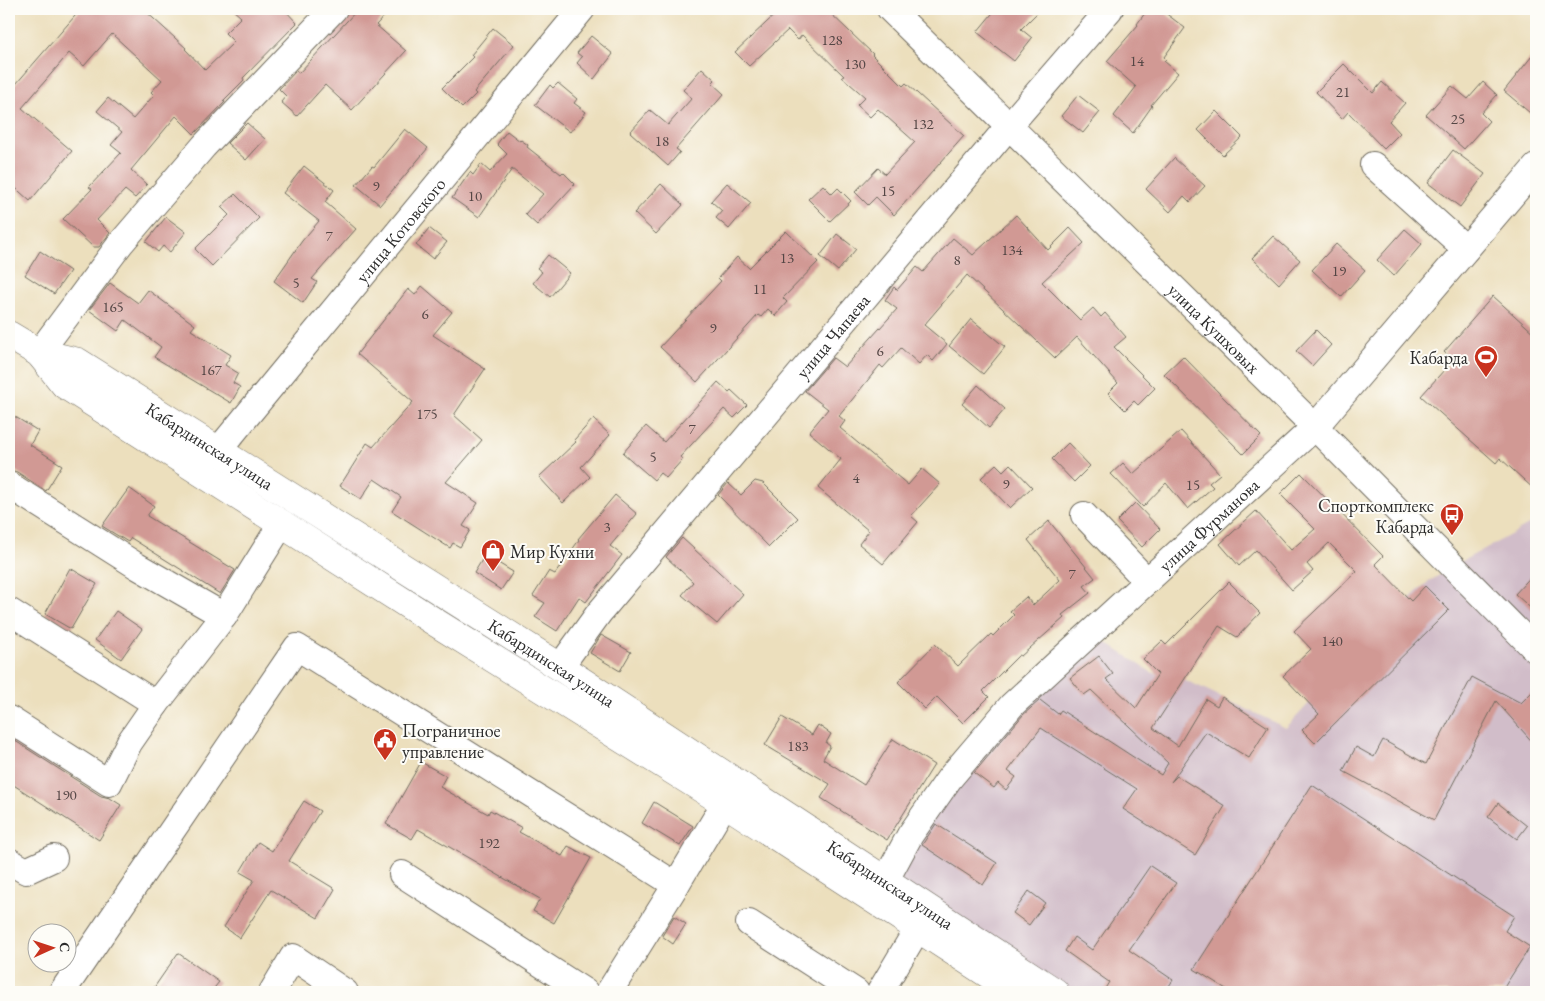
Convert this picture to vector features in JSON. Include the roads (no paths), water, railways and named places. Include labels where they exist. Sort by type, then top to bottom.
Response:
[{"type":"main road","name":"Кабардинская улица","points":[[9,335],[39,353],[78,362],[217,452],[560,667],[880,890],[918,928],[1016,992]]},
{"type":"main road","name":"Кабардинская улица","points":[[39,353],[65,385],[438,624],[724,803],[880,890],[1055,992]]},
{"type":"street","points":[[39,353],[121,243],[204,146],[334,9]]},
{"type":"street","name":"улица Котовского","points":[[217,452],[582,9]]},
{"type":"street","name":"улица Кушховых","points":[[890,9],[1315,427],[1536,650]]},
{"type":"street","name":"улица Чапаева","points":[[560,667],[599,613],[1008,127],[1110,9]]},
{"type":"street","points":[[1373,164],[1466,249]]},
{"type":"street","name":"улица Фурманова","points":[[880,890],[910,835],[949,779],[1012,705],[1315,427],[1536,168]]},
{"type":"street","points":[[9,485],[137,566],[224,616]]},
{"type":"street","points":[[1084,515],[1147,581]]},
{"type":"street","points":[[9,719],[109,783],[129,743],[156,704],[224,616],[282,523]]},
{"type":"street","points":[[9,611],[156,704]]},
{"type":"street","points":[[62,992],[297,647],[676,885]]},
{"type":"street","points":[[609,992],[676,885],[724,803]]},
{"type":"street","points":[[9,861],[26,871],[54,858]]},
{"type":"street","points":[[402,874],[585,992]]},
{"type":"street","points":[[749,923],[856,992]]},
{"type":"street","points":[[880,992],[918,928]]},
{"type":"street","points":[[272,992],[293,958],[345,992]]},
{"type":"place","name":"Кабарда","points":[[1486,378]]},
{"type":"place","name":"Спорткомплекс Кабарда","points":[[1452,536]]},
{"type":"place","name":"Мир Кухни","points":[[493,572]]},
{"type":"place","name":"Пограничное управление","points":[[385,761]]}]
